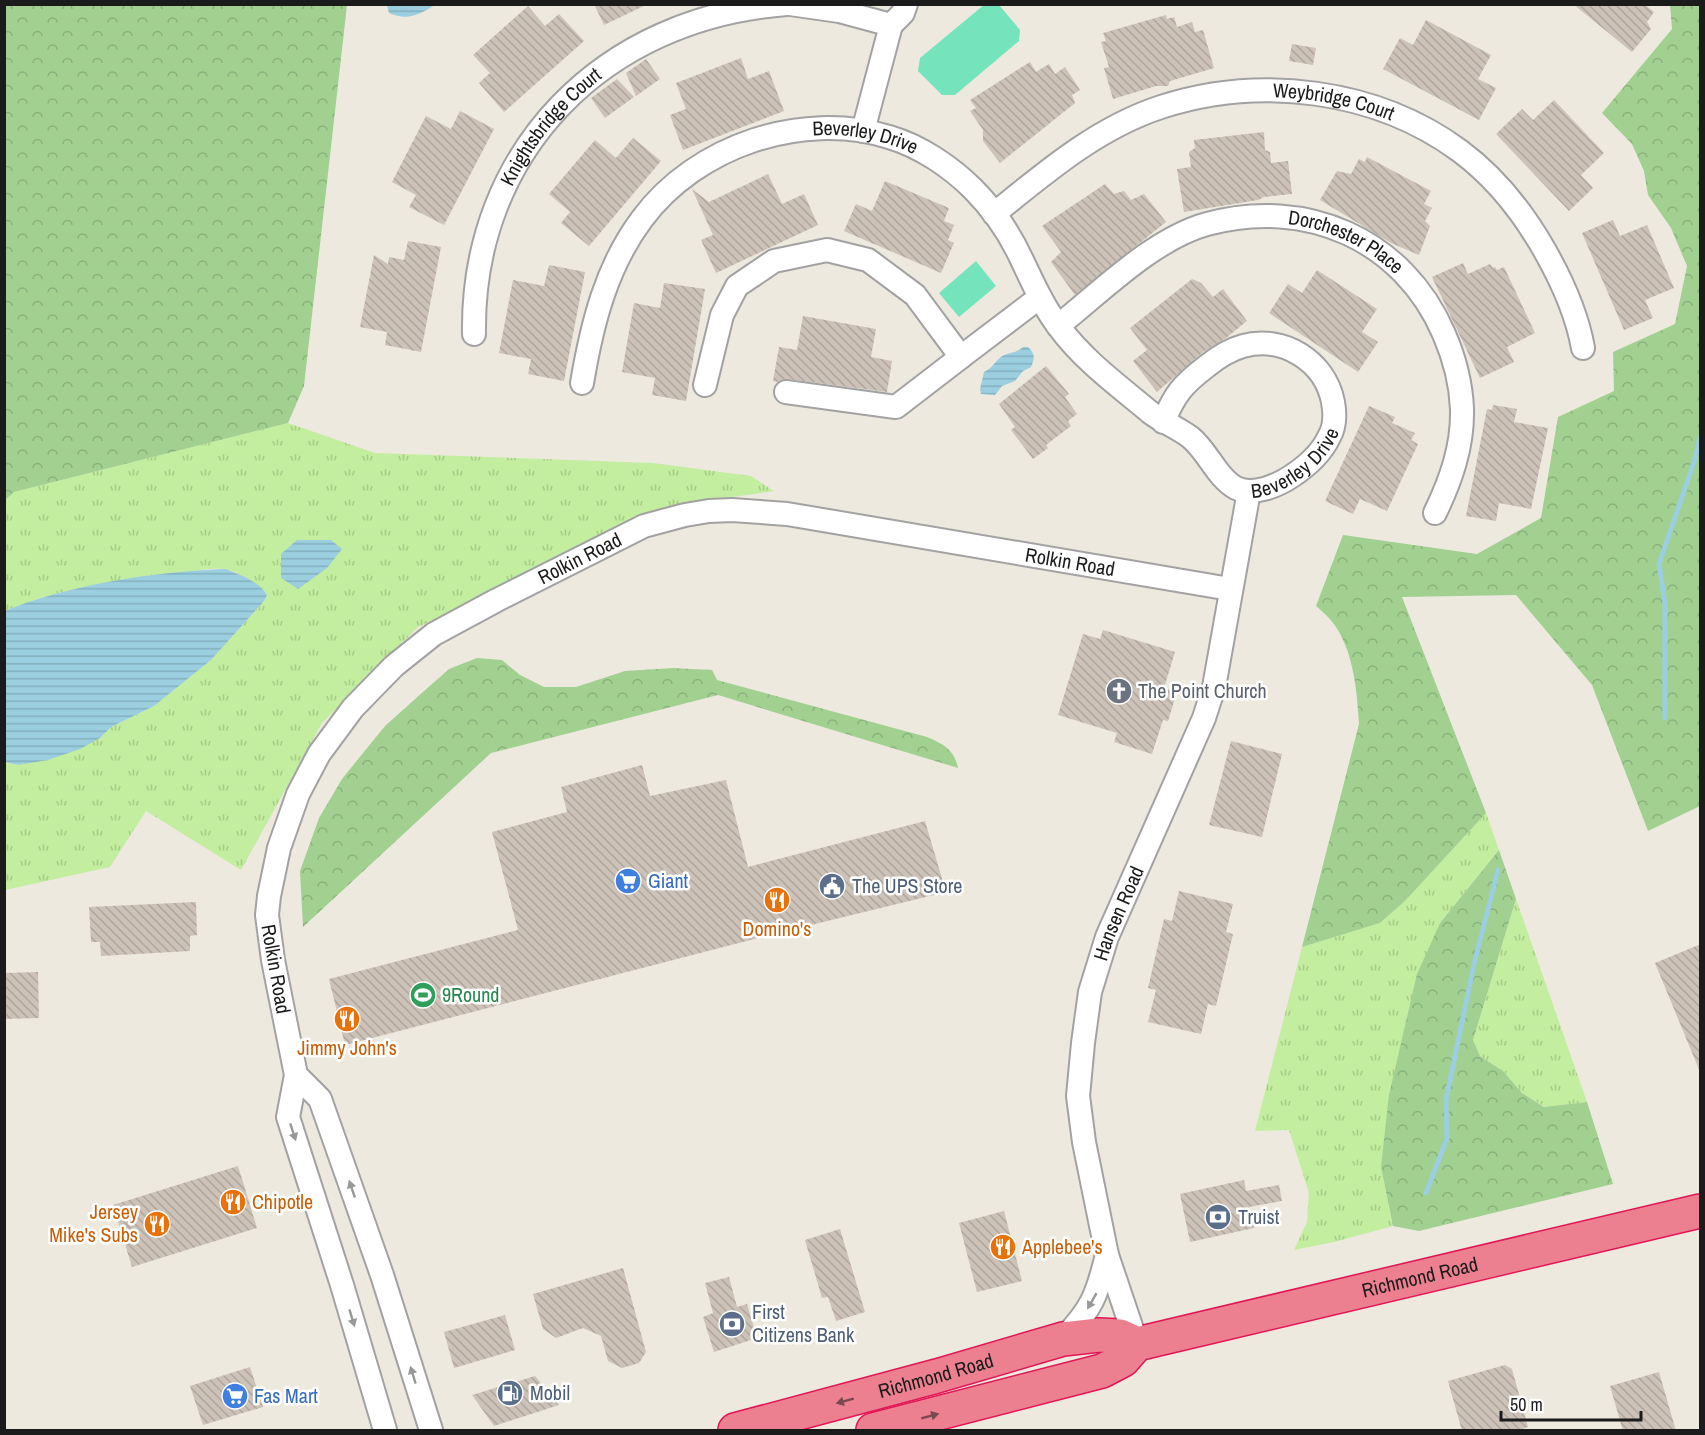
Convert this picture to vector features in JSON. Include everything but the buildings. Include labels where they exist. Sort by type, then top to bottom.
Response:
[{"type":"highway","name":"Richmond Road","points":[[873,1431],[1102,1371],[1123,1360],[1137,1344],[1701,1211]]},
{"type":"highway","name":"Richmond Road","points":[[735,1431],[1063,1339],[1099,1335],[1120,1336],[1137,1344]]},
{"type":"street","name":"Knightsbridge Court","points":[[474,334],[475,290],[480,261],[489,225],[512,172],[532,140],[554,112],[575,90],[604,67],[635,47],[668,31],[740,7],[788,4],[887,15]]},
{"type":"street","points":[[863,131],[887,15],[903,13],[906,4]]},
{"type":"street","name":"Weybridge Court","points":[[994,214],[1054,165],[1088,141],[1123,122],[1161,107],[1200,96],[1232,91],[1273,90],[1314,93],[1346,99],[1386,112],[1425,130],[1461,152],[1491,179],[1536,236],[1556,271],[1569,300],[1583,348]]},
{"type":"street","name":"Beverley Drive","points":[[582,383],[597,310],[609,276],[624,246],[643,218],[685,175],[716,157],[748,143],[783,133],[818,128],[863,131],[890,137],[922,152],[949,169],[973,189],[994,214],[1012,241],[1058,327],[1090,362],[1163,422],[1190,437],[1205,452],[1227,482],[1237,489],[1249,491],[1268,488],[1306,467],[1318,455],[1329,437],[1333,426],[1334,409],[1331,392],[1323,377],[1312,363],[1299,353],[1279,345],[1244,345],[1227,352],[1187,381],[1174,397],[1163,422]]},
{"type":"street","name":"Dorchester Place","points":[[1058,327],[1152,250],[1178,235],[1205,225],[1245,217],[1274,216],[1336,228],[1361,239],[1385,254],[1423,294],[1452,351],[1459,379],[1462,408],[1460,438],[1454,467],[1435,513]]},
{"type":"street","points":[[705,385],[722,315],[737,286],[774,261],[827,250],[868,260],[915,295],[961,357]]},
{"type":"street","points":[[786,392],[896,407],[1040,297]]},
{"type":"street","name":"Hansen Road","points":[[1137,1344],[1107,1256],[1084,1142],[1078,1096],[1083,1043],[1090,992],[1107,937],[1204,717],[1214,687],[1249,491]]},
{"type":"street","name":"Rolkin Road","points":[[385,1431],[336,1266],[288,1117],[296,1075],[273,960],[267,915],[279,848],[298,794],[319,754],[334,732],[353,708],[394,666],[434,634],[644,526],[710,511],[732,510],[787,514],[1230,589]]},
{"type":"street","points":[[296,1075],[320,1098],[382,1275],[431,1431]]},
{"type":"street","points":[[1063,1339],[1083,1318],[1097,1292],[1107,1256]]},
{"type":"green space","points":[[5,4],[347,5],[304,386],[288,423],[14,492],[5,500]]},
{"type":"green space","points":[[985,4],[999,5],[1020,30],[1019,41],[955,95],[942,95],[918,71],[920,58]]},
{"type":"green space","points":[[1670,5],[1700,5],[1700,806],[1648,831],[1592,685],[1516,595],[1402,597],[1486,813],[1405,901],[1380,923],[1302,947],[1359,724],[1356,686],[1347,649],[1334,624],[1316,606],[1343,535],[1477,554],[1541,518],[1558,417],[1614,391],[1613,352],[1675,324],[1687,266],[1671,228],[1648,195],[1644,171],[1632,144],[1602,113],[1672,29]]},
{"type":"green space","points":[[976,261],[996,286],[959,317],[939,293]]},
{"type":"green space","points":[[288,423],[375,453],[653,463],[751,476],[774,491],[678,505],[418,627],[322,723],[241,870],[146,811],[110,867],[5,890],[5,762],[18,765],[100,738],[111,727],[154,706],[211,660],[267,595],[260,587],[242,575],[230,570],[215,568],[93,585],[48,596],[5,611],[4,500],[14,492]]},
{"type":"green space","points":[[477,658],[502,660],[520,675],[544,687],[576,687],[625,671],[673,668],[712,670],[717,680],[927,737],[951,752],[958,768],[718,695],[491,753],[303,927],[300,871],[319,818],[342,779],[385,726],[449,669]]},
{"type":"green space","points":[[1486,813],[1499,850],[1440,923],[1381,1167],[1393,1226],[1294,1250],[1307,1222],[1309,1193],[1289,1130],[1255,1131],[1302,947],[1380,923],[1405,901]]},
{"type":"green space","points":[[1499,850],[1516,899],[1473,1040],[1480,1056],[1503,1071],[1522,1093],[1544,1107],[1587,1102],[1613,1184],[1419,1231],[1393,1226],[1381,1167],[1389,1095],[1417,974],[1440,923]]},
{"type":"green space","points":[[1516,899],[1587,1102],[1545,1107],[1522,1093],[1503,1071],[1480,1056],[1473,1040]]},
{"type":"water","points":[[387,4],[435,5],[418,14],[402,17],[389,13]]},
{"type":"water","points":[[1028,347],[1033,354],[1031,367],[1023,371],[1015,381],[1002,386],[995,395],[981,394],[984,372],[1002,356]]},
{"type":"water","points":[[297,540],[331,540],[342,549],[327,568],[298,589],[281,578],[281,554]]},
{"type":"water","points":[[226,569],[254,582],[267,595],[211,660],[154,706],[111,727],[100,738],[80,749],[48,760],[18,765],[5,762],[5,611],[56,594],[113,581],[143,576]]},
{"type":"waterway","points":[[1665,718],[1665,603],[1659,564],[1700,438]]},
{"type":"waterway","points":[[1426,1193],[1447,1138],[1446,1100],[1474,964],[1498,870]]},
{"type":"place","name":"The Point Church","points":[[1119,691]]},
{"type":"place","name":"Giant","points":[[628,881]]},
{"type":"place","name":"The UPS Store","points":[[832,886]]},
{"type":"place","name":"Domino's","points":[[777,900]]},
{"type":"place","name":"9Round","points":[[423,995]]},
{"type":"place","name":"Jimmy John's","points":[[347,1019]]},
{"type":"place","name":"Chipotle","points":[[233,1202]]},
{"type":"place","name":"Truist","points":[[1218,1217]]},
{"type":"place","name":"Jersey Mike's Subs","points":[[157,1224]]},
{"type":"place","name":"Applebee's","points":[[1003,1247]]},
{"type":"place","name":"First Citizens Bank","points":[[732,1324]]},
{"type":"place","name":"Mobil","points":[[510,1393]]},
{"type":"place","name":"Fas Mart","points":[[235,1396]]}]
